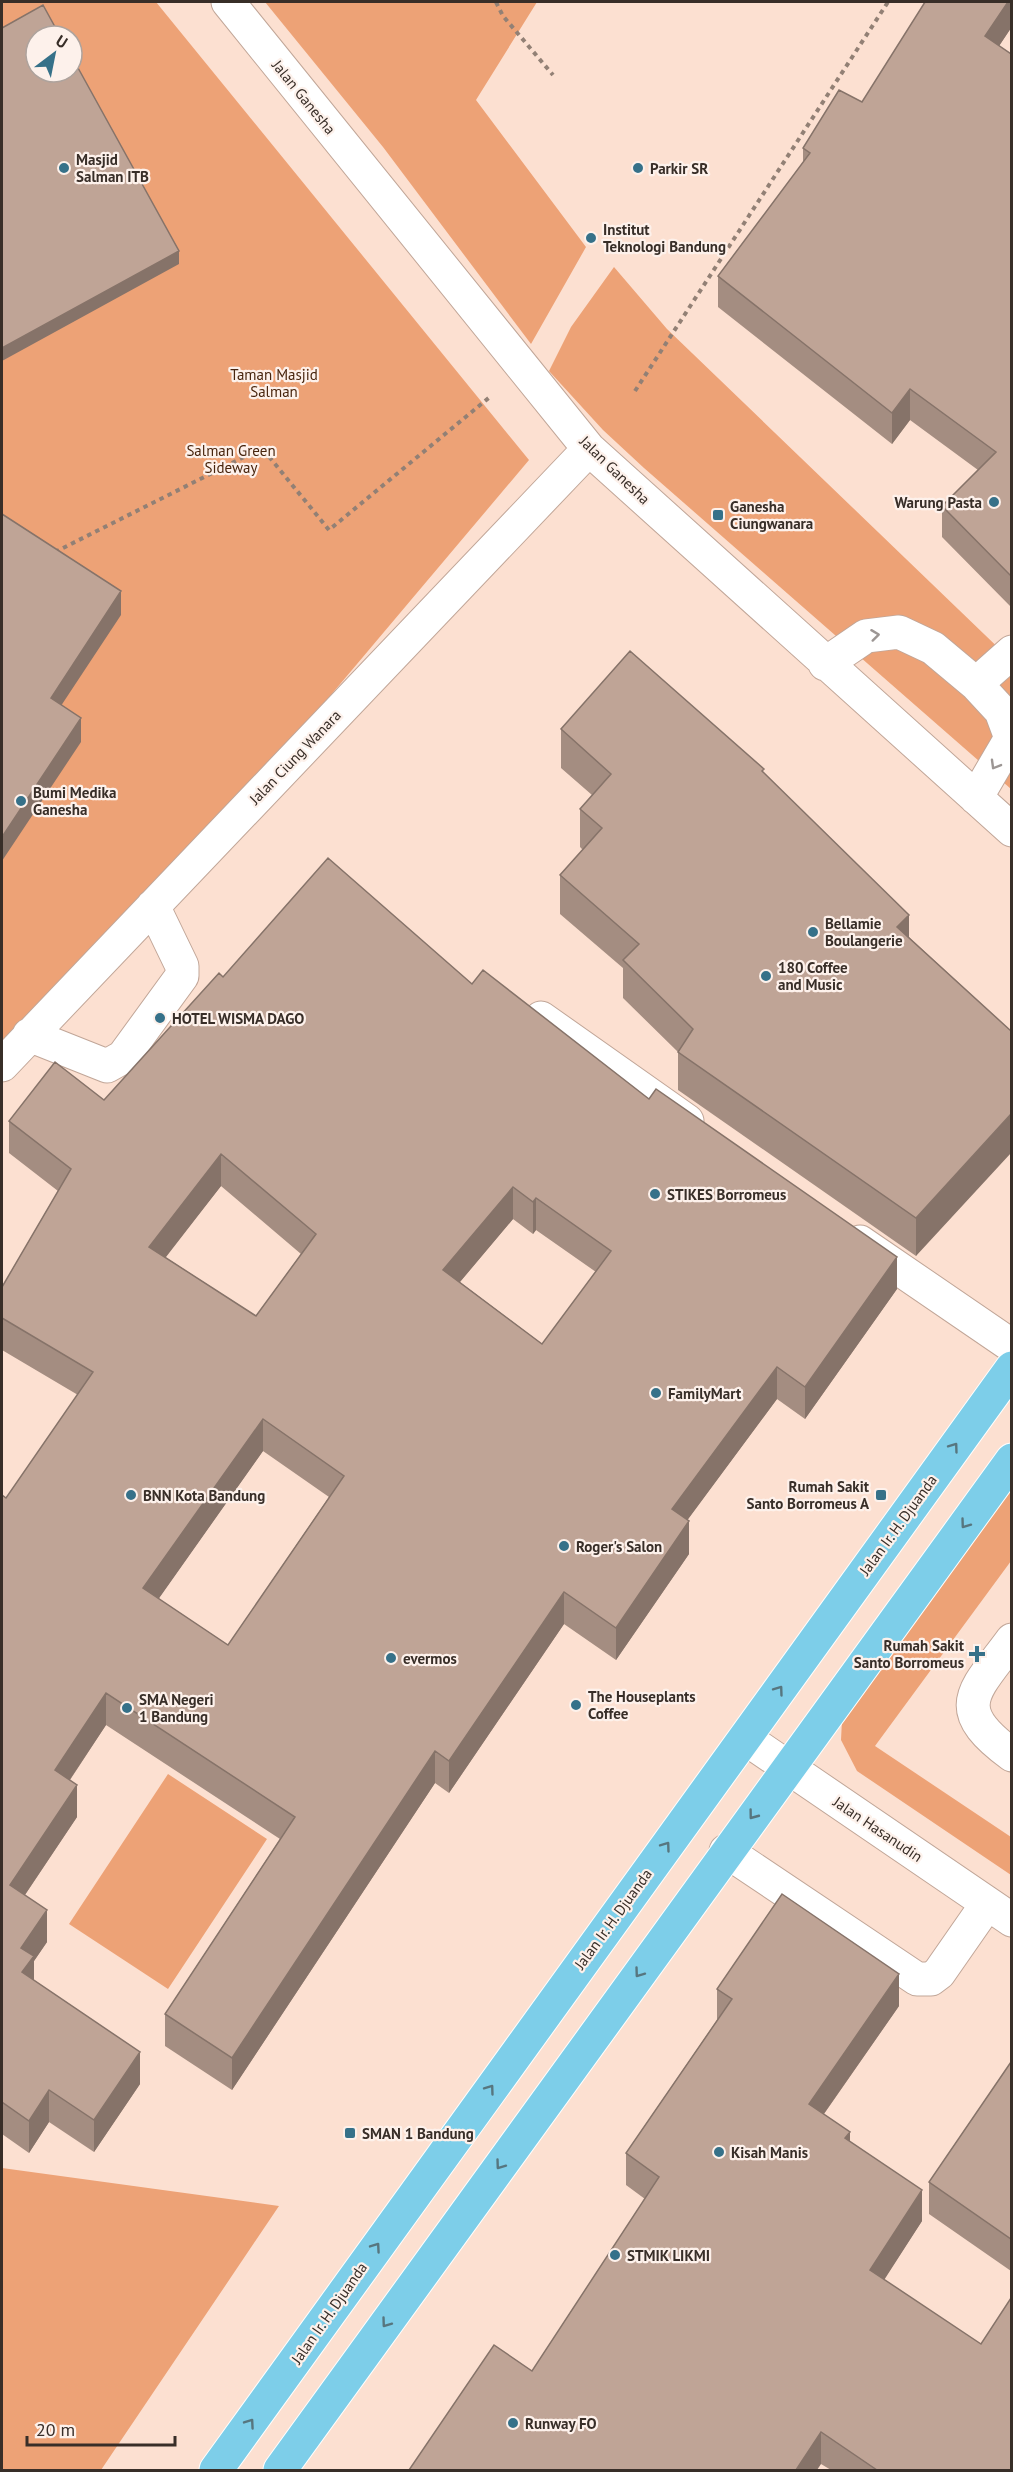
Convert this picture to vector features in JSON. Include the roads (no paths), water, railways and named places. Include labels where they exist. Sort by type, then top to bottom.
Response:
[{"type":"main road","name":"Jalan Ir. H. Djuanda","points":[[216,2470],[1011,1368]]},
{"type":"main road","points":[[280,2470],[1011,1460]]},
{"type":"street","name":"Jalan Ganesha","points":[[228,2],[589,449],[1011,830]]},
{"type":"street","name":"Jalan Ciung Wanara","points":[[2,1065],[589,449]]},
{"type":"street","points":[[825,663],[866,636],[899,632],[933,648],[976,684],[1001,711],[1011,738],[976,798]]},
{"type":"street","points":[[976,684],[1011,652]]},
{"type":"street","points":[[29,1035],[107,1065],[123,1057],[182,976],[182,966],[153,906]]},
{"type":"street","points":[[520,1004],[716,1141]]},
{"type":"street","points":[[833,1224],[1011,1346]]},
{"type":"street","points":[[1011,1640],[973,1693],[974,1717],[992,1741],[1011,1755]]},
{"type":"street","name":"Jalan Hasanudin","points":[[745,1738],[999,1912]]},
{"type":"street","points":[[726,1851],[917,1979],[931,1978],[939,1973],[999,1912]]},
{"type":"place","name":"Masjid Salman ITB","points":[[64,168]]},
{"type":"place","name":"Parkir SR","points":[[638,168]]},
{"type":"place","name":"Institut Teknologi Bandung","points":[[591,238]]},
{"type":"place","name":"Warung Pasta","points":[[994,502]]},
{"type":"place","name":"Ganesha Ciungwanara","points":[[718,515]]},
{"type":"place","name":"Bumi Medika Ganesha","points":[[21,801]]},
{"type":"place","name":"Bellamie Boulangerie","points":[[813,932]]},
{"type":"place","name":"180 Coffee and Music","points":[[766,976]]},
{"type":"place","name":"HOTEL WISMA DAGO","points":[[160,1018]]},
{"type":"place","name":"STIKES Borromeus","points":[[655,1194]]},
{"type":"place","name":"FamilyMart","points":[[656,1393]]},
{"type":"place","name":"BNN Kota Bandung","points":[[131,1495]]},
{"type":"place","name":"Rumah Sakit Santo Borromeus A","points":[[881,1495]]},
{"type":"place","name":"Roger's Salon","points":[[564,1546]]},
{"type":"place","name":"Rumah Sakit Santo Borromeus","points":[[977,1654]]},
{"type":"place","name":"evermos","points":[[391,1658]]},
{"type":"place","name":"The Houseplants Coffee","points":[[576,1705]]},
{"type":"place","name":"SMA Negeri 1 Bandung","points":[[127,1708]]},
{"type":"place","name":"SMAN 1 Bandung","points":[[350,2133]]},
{"type":"place","name":"Kisah Manis","points":[[719,2152]]},
{"type":"place","name":"STMIK LIKMI","points":[[615,2255]]},
{"type":"place","name":"Runway FO","points":[[513,2423]]},
{"type":"park label","name":"Taman Masjid Salman","points":[[274,382]]},
{"type":"park label","name":"Salman Green Sideway","points":[[231,458]]}]
